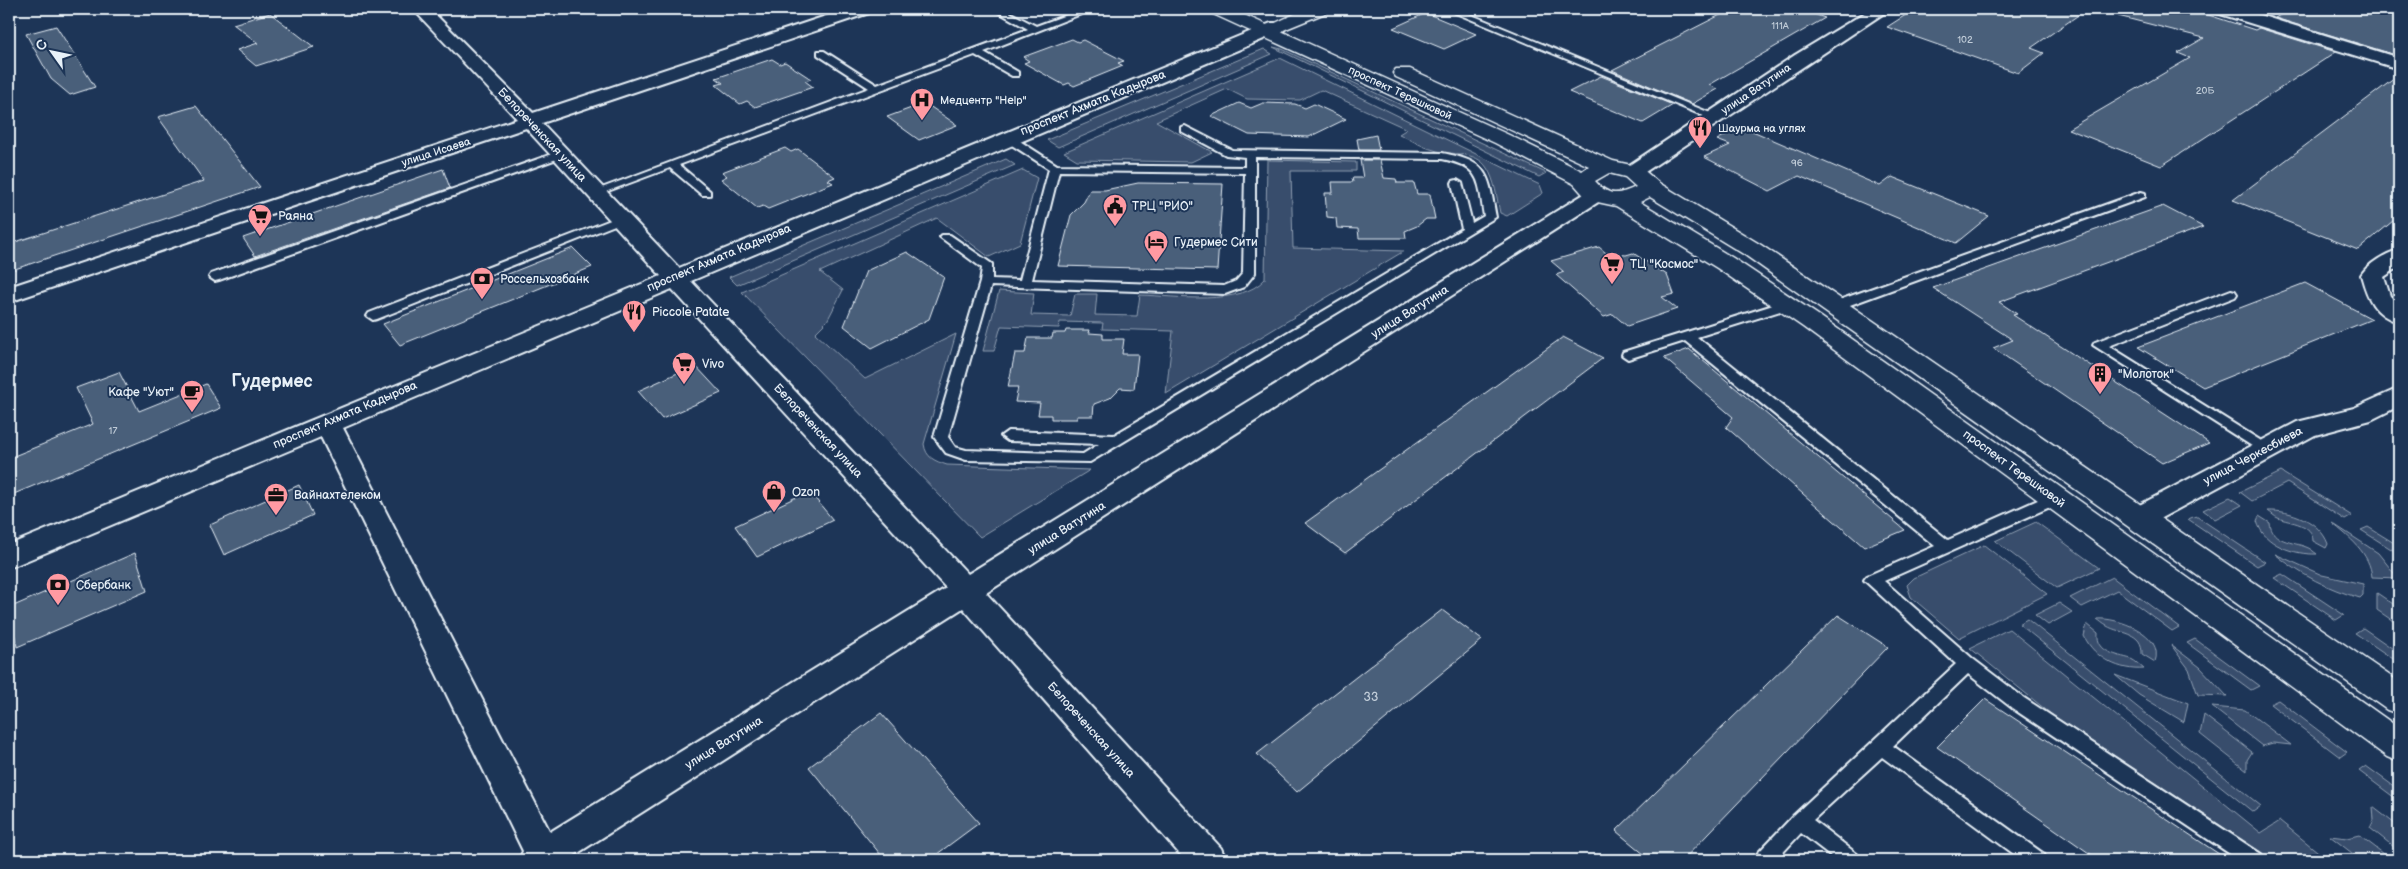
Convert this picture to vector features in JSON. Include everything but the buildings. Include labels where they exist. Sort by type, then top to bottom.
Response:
[{"type":"main road","name":"проспект Терешковой","points":[[1217,9],[1277,27],[1321,36]]},
{"type":"main road","name":"проспект Терешковой","points":[[1260,9],[1277,27],[1502,139],[1589,187],[1623,201],[1725,263],[2399,747]]},
{"type":"main road","name":"проспект Ахмата Кадырова","points":[[1277,27],[1319,9]]},
{"type":"main road","name":"проспект Терешковой","points":[[1383,64],[1606,166],[1642,180]]},
{"type":"main road","points":[[1589,187],[1606,166]]},
{"type":"main road","points":[[1623,201],[1642,180],[1753,250],[2140,517],[2399,700]]},
{"type":"street","name":"Белореченская улица","points":[[421,9],[561,154],[966,591],[1208,860]]},
{"type":"street","name":"улица Исаева","points":[[9,294],[863,9]]},
{"type":"street","name":"улица Ватутина","points":[[1642,180],[1715,117],[1882,9]]},
{"type":"street","points":[[2223,9],[2399,64]]},
{"type":"street","name":"проспект Ахмата Кадырова","points":[[9,556],[1277,27]]},
{"type":"street","name":"улица Ватутина","points":[[541,858],[966,591],[1589,187]]},
{"type":"street","points":[[2399,258],[2372,275],[2379,299],[2399,315]]},
{"type":"street","name":"улица Черкесбиева","points":[[2140,517],[2306,428],[2362,414],[2399,396]]},
{"type":"street","points":[[327,423],[541,858]]},
{"type":"lane","points":[[997,9],[1035,29]]},
{"type":"lane","points":[[596,192],[1090,9]]},
{"type":"lane","points":[[1450,9],[1715,117]]},
{"type":"lane","points":[[976,51],[1015,74]]},
{"type":"lane","points":[[821,52],[876,88]]},
{"type":"lane","points":[[946,237],[988,267],[986,282],[941,437],[944,446],[954,453],[966,455],[1085,459],[1490,217],[1481,174],[1470,162],[1442,156],[1230,153],[1185,129]]},
{"type":"lane","points":[[1008,138],[1055,168],[1250,170]]},
{"type":"lane","points":[[216,277],[561,154]]},
{"type":"lane","points":[[986,282],[1224,290],[1240,284],[1249,273],[1250,154]]},
{"type":"lane","points":[[672,164],[706,193]]},
{"type":"lane","points":[[1025,283],[1055,168]]},
{"type":"lane","points":[[1457,183],[1468,230]]},
{"type":"lane","points":[[1835,306],[2141,195]]},
{"type":"lane","points":[[374,316],[621,219]]},
{"type":"lane","points":[[2231,294],[2099,345],[2266,450]]},
{"type":"lane","points":[[1628,355],[1786,305]]},
{"type":"lane","points":[[1687,336],[1946,546]]},
{"type":"lane","points":[[1008,436],[1116,440]]},
{"type":"lane","points":[[2054,499],[1872,580],[1967,664],[2018,703],[2254,860]]},
{"type":"lane","points":[[1764,860],[1800,821],[1882,747],[1967,664]]},
{"type":"lane","points":[[1882,747],[2037,860]]},
{"type":"lane","points":[[1800,821],[1850,860]]},
{"type":"shaded area","points":[[1273,47],[1282,49],[1546,173],[1539,177]]},
{"type":"shaded area","points":[[1264,49],[1272,54],[1058,147],[1047,140]]},
{"type":"shaded area","points":[[1280,58],[1540,185],[1543,193],[1507,216],[1500,213],[1492,178],[1482,162],[1463,154],[1441,152],[1421,145],[1399,134],[1407,129],[1321,90],[1300,100],[1247,99],[1227,89],[1156,121],[1212,152],[1191,162],[1077,160],[1064,152]]},
{"type":"shaded area","points":[[1006,159],[1015,165],[737,285],[729,277]]},
{"type":"shaded area","points":[[1267,160],[1356,162],[1356,171],[1291,171],[1293,248],[1404,251],[1166,394],[1173,331],[1102,329],[1103,323],[1060,322],[1059,328],[1001,326],[994,351],[983,351],[999,291],[1034,293],[1031,315],[1070,316],[1075,294],[1097,294],[1095,315],[1137,316],[1140,295],[1189,298],[1224,297],[1254,288],[1265,279]]},
{"type":"shaded area","points":[[1023,170],[1037,178],[1020,243],[989,257],[937,218],[820,272],[843,290],[827,321],[815,333],[865,379],[956,334],[924,444],[929,456],[947,465],[1090,470],[980,537],[742,292]]},
{"type":"shaded area","points":[[2281,472],[2352,516],[2345,520],[2287,483],[2252,501],[2240,492]]},
{"type":"shaded area","points":[[2230,497],[2242,505],[2215,519],[2203,510]]},
{"type":"shaded area","points":[[2268,511],[2286,512],[2311,523],[2324,536],[2328,544],[2326,548],[2313,541],[2312,535],[2305,527],[2277,517]]},
{"type":"shaded area","points":[[2196,516],[2265,562],[2257,566],[2188,519]]},
{"type":"shaded area","points":[[2259,516],[2270,523],[2274,534],[2279,538],[2307,548],[2317,554],[2299,553],[2273,542],[2260,529],[2257,521]]},
{"type":"shaded area","points":[[2036,522],[2099,568],[2057,588],[1995,541]]},
{"type":"shaded area","points":[[2332,523],[2378,553],[2398,578],[2372,577],[2367,560],[2358,546]]},
{"type":"shaded area","points":[[2368,527],[2399,546],[2399,554],[2361,530]]},
{"type":"shaded area","points":[[1984,545],[2047,594],[1959,638],[1911,597],[1907,585],[1914,578]]},
{"type":"shaded area","points":[[2275,554],[2322,575],[2363,584],[2363,595],[2360,598],[2326,586],[2305,575]]},
{"type":"shaded area","points":[[2282,574],[2344,615],[2336,620],[2274,578]]},
{"type":"shaded area","points":[[2112,577],[2179,627],[2172,631],[2117,590],[2082,607],[2070,598]]},
{"type":"shaded area","points":[[2377,593],[2399,608],[2399,625],[2377,610]]},
{"type":"shaded area","points":[[2059,603],[2072,612],[2048,625],[2035,615]]},
{"type":"shaded area","points":[[2027,619],[2261,806],[2253,812],[2019,624]]},
{"type":"shaded area","points":[[2097,619],[2116,621],[2137,629],[2153,643],[2156,652],[2155,662],[2142,654],[2139,641],[2135,637],[2112,629]]},
{"type":"shaded area","points":[[2087,624],[2098,633],[2098,640],[2104,649],[2133,660],[2144,669],[2117,666],[2101,657],[2084,636]]},
{"type":"shaded area","points":[[2363,628],[2399,653],[2399,663],[2355,633]]},
{"type":"shaded area","points":[[2009,629],[2261,833],[2280,821],[2328,860],[2273,860],[2051,714],[1970,648]]},
{"type":"shaded area","points":[[2195,639],[2259,686],[2251,690],[2187,643]]},
{"type":"shaded area","points":[[2171,645],[2200,667],[2227,696],[2198,695],[2189,669]]},
{"type":"shaded area","points":[[2115,675],[2188,703],[2184,722],[2139,695]]},
{"type":"shaded area","points":[[2278,700],[2347,752],[2340,757],[2270,704]]},
{"type":"shaded area","points":[[2212,707],[2245,710],[2291,745],[2273,743],[2262,746]]},
{"type":"shaded area","points":[[2204,715],[2252,752],[2247,760],[2247,771],[2200,734]]},
{"type":"shaded area","points":[[2366,766],[2399,790],[2399,801],[2359,771]]},
{"type":"shaded area","points":[[2373,807],[2399,827],[2399,851],[2370,828],[2374,820]]},
{"type":"shaded area","points":[[2359,835],[2392,860],[2361,860],[2330,836],[2347,838]]},
{"type":"place","name":"Медцентр \"Help\"","points":[[922,121]]},
{"type":"place","name":"Шаурма на углях","points":[[1700,149]]},
{"type":"place","name":"ТРЦ \"РИО\"","points":[[1115,227]]},
{"type":"place","name":"Раяна","points":[[260,237]]},
{"type":"place","name":"Гудермес Сити","points":[[1156,263]]},
{"type":"place","name":"ТЦ \"Космос\"","points":[[1612,285]]},
{"type":"place","name":"Россельхозбанк","points":[[482,300]]},
{"type":"place","name":"Piccole Patate","points":[[634,333]]},
{"type":"place","name":"Vivo","points":[[684,385]]},
{"type":"place","name":"\"Молоток\"","points":[[2100,395]]},
{"type":"place","name":"Кафе \"Уют\"","points":[[192,413]]},
{"type":"place","name":"Ozon","points":[[774,513]]},
{"type":"place","name":"Вайнахтелеком","points":[[276,516]]},
{"type":"place","name":"Сбербанк","points":[[58,606]]},
{"type":"district","name":"Гудермес","points":[[272,381]]}]
